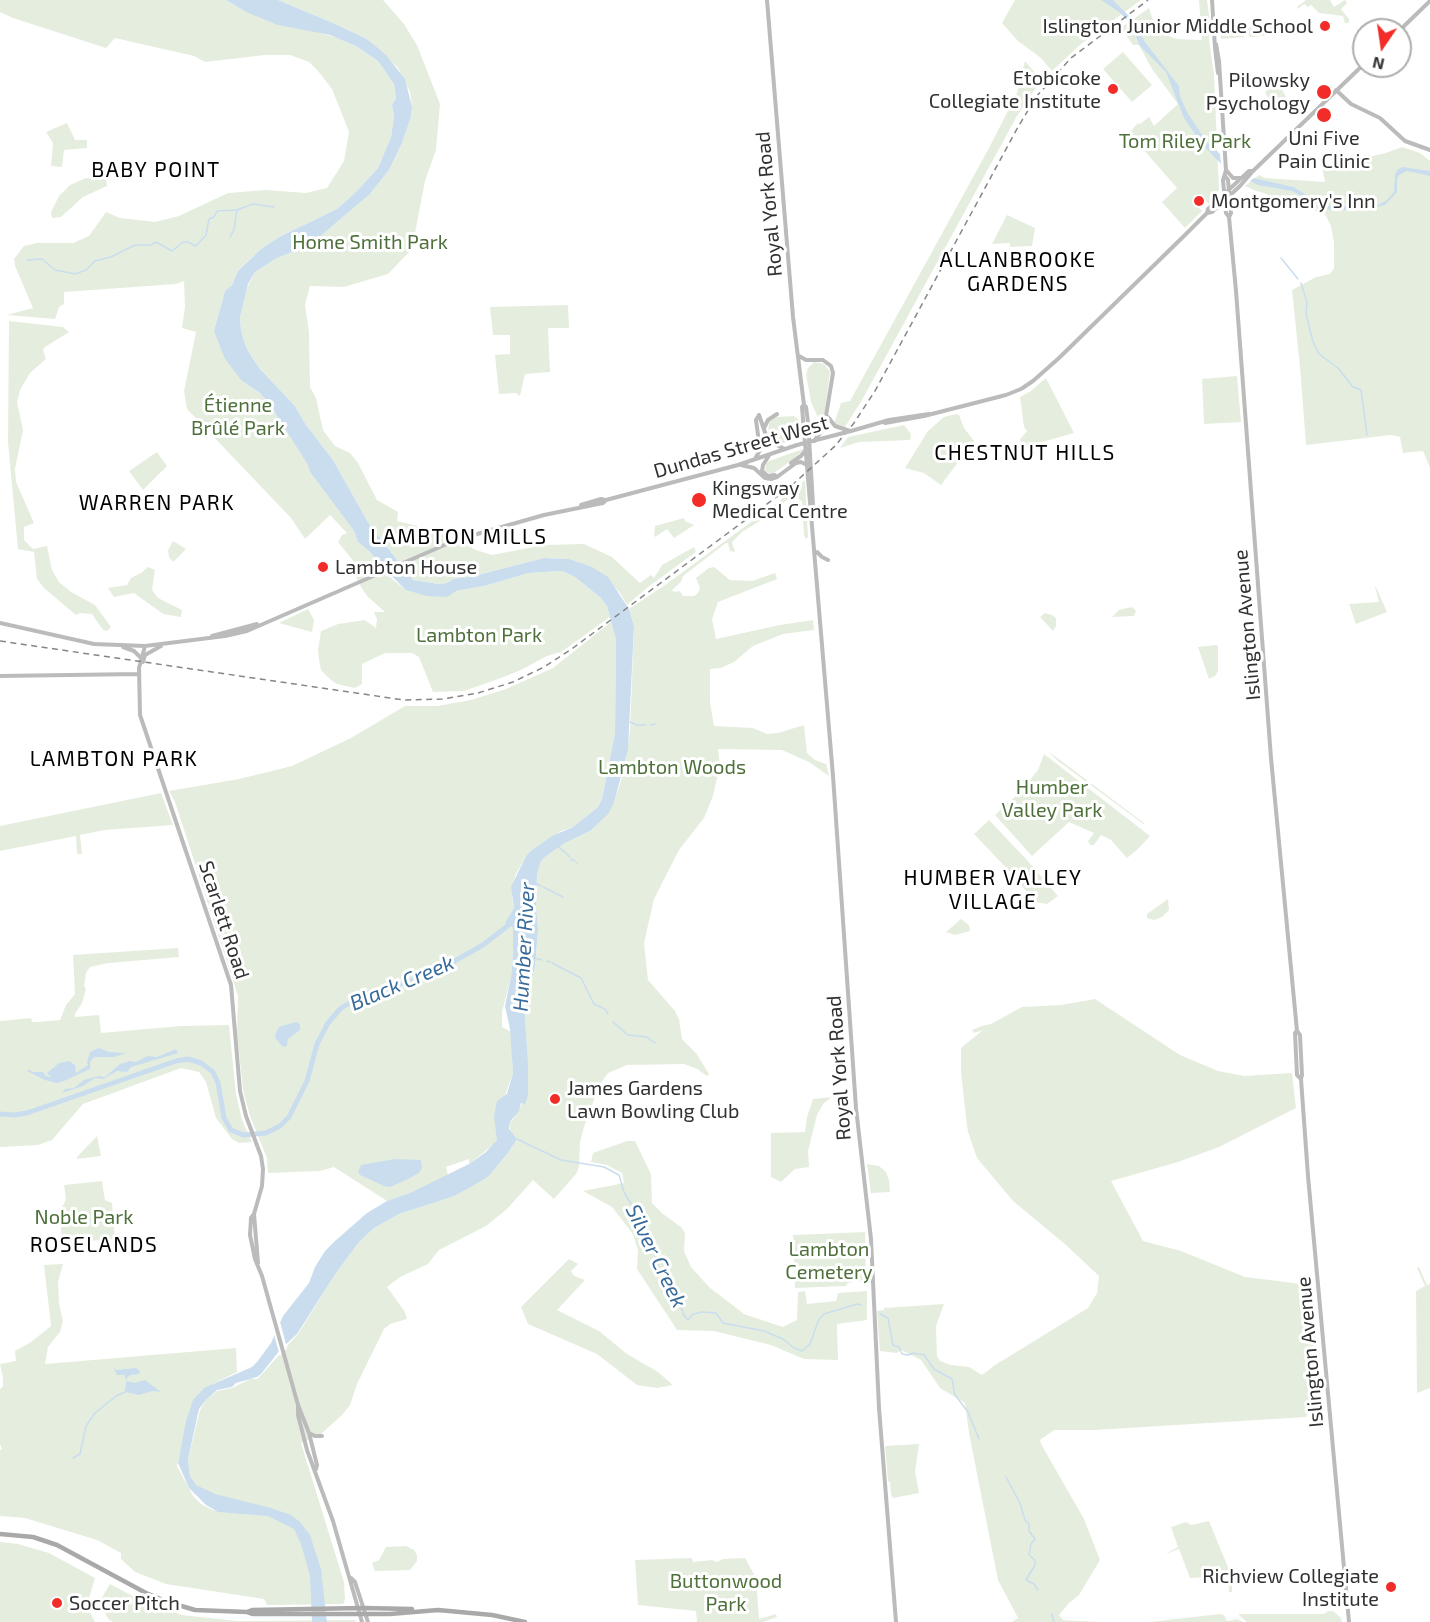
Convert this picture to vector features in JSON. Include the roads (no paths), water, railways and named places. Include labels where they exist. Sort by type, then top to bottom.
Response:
[{"type":"main road","name":"Royal York Road","points":[[767,0],[792,308],[811,454],[812,511]]},
{"type":"main road","name":"Islington Avenue","points":[[1212,0],[1218,48],[1226,170],[1223,180],[1236,291],[1271,758],[1349,1622]]},
{"type":"main road","points":[[1412,18],[1430,1]]},
{"type":"main road","name":"Dundas Street West","points":[[1207,213],[1212,212],[1225,200],[1352,75]]},
{"type":"main road","points":[[1336,90],[1351,104],[1380,118],[1404,141],[1430,150]]},
{"type":"main road","points":[[1226,170],[1233,178],[1241,177]]},
{"type":"main road","name":"Dundas Street West","points":[[0,623],[82,642],[116,645],[162,645],[209,638],[262,623],[449,543],[586,503],[606,500],[738,465],[797,445],[929,414],[1021,389],[1059,358],[1241,177],[1253,171]]},
{"type":"main road","name":"Islington Avenue","points":[[1225,176],[1228,180],[1232,213],[1228,215]]},
{"type":"main road","points":[[1217,207],[1222,208],[1228,215]]},
{"type":"main road","points":[[798,356],[807,360],[823,360],[833,370],[827,418],[822,432],[814,441]]},
{"type":"main road","points":[[800,370],[807,360]]},
{"type":"main road","name":"Royal York Road","points":[[804,405],[802,407],[817,567],[856,1108],[871,1239],[878,1397],[896,1622]]},
{"type":"main road","points":[[764,432],[766,423],[777,414]]},
{"type":"main road","points":[[755,459],[760,450],[756,420],[759,415],[769,442],[785,449]]},
{"type":"main road","points":[[827,418],[834,426],[851,431]]},
{"type":"main road","points":[[770,454],[762,469],[765,474],[771,476],[801,456],[807,447]]},
{"type":"main road","points":[[738,465],[754,468],[765,478],[770,479],[777,477],[797,463],[806,464],[808,468]]},
{"type":"main road","points":[[814,543],[818,554],[828,560],[817,567]]},
{"type":"main road","points":[[116,645],[134,651],[141,658]]},
{"type":"main road","points":[[0,676],[139,674],[145,655],[162,645]]},
{"type":"main road","name":"Scarlett Road","points":[[145,646],[139,674],[140,715],[229,978],[233,1000],[234,1039],[240,1091],[261,1156],[263,1175],[262,1190],[252,1218],[250,1234],[298,1405],[309,1433],[316,1469]]},
{"type":"main road","name":"Scarlett Road","points":[[298,1405],[298,1415],[307,1450],[316,1469],[350,1578],[355,1582],[362,1622]]},
{"type":"main road","points":[[309,1433],[322,1437]]},
{"type":"main road","points":[[0,1534],[33,1537],[57,1545],[127,1584],[168,1602],[210,1612],[361,1611],[390,1614],[419,1610],[468,1612],[525,1622]]},
{"type":"main road","name":"Scarlett Road","points":[[361,1611],[368,1622]]},
{"type":"water","points":[[226,0],[278,0],[367,39],[386,55],[405,79],[412,107],[402,143],[389,170],[370,194],[310,245],[277,258],[255,272],[248,284],[240,317],[241,331],[253,359],[295,406],[306,425],[333,460],[369,524],[413,580],[447,583],[453,579],[544,558],[569,559],[592,567],[608,577],[629,609],[634,626],[628,750],[614,803],[608,814],[590,831],[565,843],[545,857],[541,861],[537,874],[538,930],[535,967],[526,1000],[525,1018],[528,1095],[525,1104],[521,1103],[519,1111],[510,1122],[509,1129],[517,1139],[488,1177],[454,1196],[399,1214],[374,1228],[359,1242],[336,1273],[297,1334],[280,1350],[261,1374],[236,1383],[232,1387],[217,1390],[199,1409],[188,1459],[190,1476],[196,1485],[215,1494],[271,1508],[291,1515],[300,1522],[310,1535],[321,1569],[327,1622],[312,1622],[310,1576],[294,1529],[268,1516],[218,1512],[206,1505],[189,1488],[178,1463],[186,1421],[193,1400],[204,1388],[252,1367],[257,1362],[271,1343],[283,1316],[309,1283],[315,1267],[325,1251],[335,1241],[367,1213],[387,1201],[412,1192],[469,1164],[486,1152],[497,1140],[494,1117],[497,1101],[507,1094],[513,1073],[510,1029],[505,1006],[513,952],[513,928],[511,926],[508,928],[505,923],[514,908],[511,887],[526,856],[531,851],[552,836],[573,827],[598,807],[602,799],[615,733],[616,639],[607,606],[601,598],[575,577],[562,571],[529,573],[484,586],[456,591],[447,597],[427,596],[406,590],[358,542],[354,531],[310,472],[308,465],[270,405],[260,393],[242,381],[225,359],[214,331],[225,291],[232,285],[238,271],[261,249],[281,236],[337,209],[378,168],[391,137],[394,117],[392,105],[396,98],[394,84],[378,61],[356,46],[330,35],[278,25],[246,12]],"holes":[[[525,930],[530,959],[523,977],[521,944]]]},
{"type":"water","points":[[1101,0],[1113,0],[1131,18],[1145,42],[1179,86],[1180,96],[1187,112],[1206,141],[1220,154],[1221,164],[1202,144],[1184,118],[1166,72],[1140,46],[1130,23]]},
{"type":"water","points":[[1402,167],[1430,171],[1430,176],[1407,171],[1399,175],[1397,192],[1385,205],[1336,211],[1327,209],[1292,191],[1258,185],[1250,181],[1254,178],[1293,187],[1325,206],[1377,205],[1386,201],[1394,192],[1395,175]]},
{"type":"water","points":[[296,1022],[300,1024],[300,1030],[288,1039],[287,1046],[283,1047],[275,1038],[279,1027]]},
{"type":"water","points":[[99,1048],[109,1052],[127,1053],[114,1057],[94,1057],[90,1062],[90,1069],[57,1083],[27,1071],[43,1072],[46,1076],[51,1077],[47,1073],[59,1063],[69,1061],[75,1065],[76,1073],[88,1065],[90,1052]]},
{"type":"water","points":[[176,1049],[178,1053],[131,1067],[127,1072],[117,1071],[103,1079],[95,1078],[83,1086],[62,1093],[65,1089],[74,1088],[84,1080],[99,1076],[105,1077],[120,1064],[136,1062],[148,1056],[157,1057]]},
{"type":"water","points":[[395,1159],[421,1160],[422,1168],[419,1173],[390,1187],[360,1175],[358,1172],[361,1165]]},
{"type":"water","points":[[113,1366],[116,1370],[136,1368],[140,1371],[139,1374],[130,1375],[125,1380],[125,1375],[117,1375]]},
{"type":"water","points":[[145,1380],[161,1392],[152,1391],[139,1395],[125,1392],[126,1381],[135,1383]]},
{"type":"waterway","points":[[27,260],[42,259],[55,270],[75,274],[86,270],[95,261],[111,257],[135,245],[151,245],[156,242],[172,251],[183,242],[196,246],[206,235],[209,219],[214,217],[217,211],[237,210],[253,204],[274,207]]},
{"type":"waterway","points":[[230,237],[234,230],[237,210]]},
{"type":"waterway","points":[[1281,258],[1298,279]]},
{"type":"waterway","points":[[1301,283],[1307,302],[1306,314],[1313,342],[1319,354],[1338,368],[1353,387],[1361,390],[1367,435]]},
{"type":"waterway","points":[[630,722],[646,725]]},
{"type":"waterway","points":[[651,725],[655,724]]},
{"type":"waterway","points":[[559,847],[570,857]]},
{"type":"waterway","points":[[571,859],[575,861]]},
{"type":"waterway","points":[[535,883],[541,886]]},
{"type":"waterway","points":[[543,887],[563,897]]},
{"type":"waterway","name":"Black Creek","points":[[0,1114],[27,1113],[176,1061],[188,1059],[201,1063],[213,1072],[218,1083],[224,1118],[231,1130],[243,1135],[266,1133],[280,1126],[289,1117],[307,1081],[317,1044],[328,1023],[340,1009],[362,995],[411,981],[444,967],[483,945],[510,924]]},
{"type":"waterway","name":"Humber River","points":[[522,981],[526,927]]},
{"type":"waterway","points":[[534,958],[542,960]]},
{"type":"waterway","points":[[552,963],[581,978],[594,1004],[605,1009],[608,1014]]},
{"type":"waterway","points":[[613,1022],[628,1035],[647,1037],[655,1043]]},
{"type":"waterway","name":"Silver Creek","points":[[517,1139],[561,1160],[604,1167],[619,1175],[624,1192],[647,1231],[662,1277],[688,1320],[693,1314],[716,1313],[723,1323],[764,1331],[802,1351],[810,1344],[819,1319],[824,1314],[857,1304],[861,1305]]},
{"type":"waterway","name":"Humber River","points":[[478,1171],[493,1157]]},
{"type":"waterway","name":"Silver Creek","points":[[880,1314],[888,1318],[893,1345],[899,1347],[902,1354],[924,1355],[934,1369],[952,1379],[955,1395],[968,1412],[979,1439]]},
{"type":"waterway","points":[[73,1458],[80,1454],[86,1426],[95,1413],[116,1396],[125,1392]]},
{"type":"waterway","name":"Silver Creek","points":[[1006,1477],[1020,1503],[1025,1520],[1029,1524],[1029,1531],[1035,1539],[1031,1544],[1029,1555],[1035,1560],[1035,1565],[1026,1580],[1034,1584],[1038,1590]]},
{"type":"waterway","name":"Silver Creek","points":[[1052,1614],[1054,1622]]},
{"type":"railway","points":[[0,641],[404,700],[442,699],[478,693],[513,682],[544,667],[790,487],[835,446],[854,423],[875,391],[1036,97],[1071,58],[1148,0]]},
{"type":"place","name":"Islington Junior Middle School","points":[[1325,26]]},
{"type":"place","name":"Etobicoke Collegiate Institute","points":[[1113,89]]},
{"type":"place","name":"Pilowsky Psychology","points":[[1324,92]]},
{"type":"place","name":"Uni Five Pain Clinic","points":[[1324,115]]},
{"type":"place","name":"Montgomery's Inn","points":[[1199,201]]},
{"type":"place","name":"Kingsway Medical Centre","points":[[699,500]]},
{"type":"place","name":"Lambton House","points":[[323,567]]},
{"type":"place","name":"James Gardens Lawn Bowling Club","points":[[555,1099]]},
{"type":"place","name":"Richview Collegiate Institute","points":[[1391,1587]]},
{"type":"place","name":"Soccer Pitch","points":[[57,1603]]},
{"type":"district","name":"BABY POINT","points":[[156,170]]},
{"type":"district","name":"ALLANBROOKE GARDENS","points":[[1018,272]]},
{"type":"district","name":"CHESTNUT HILLS","points":[[1025,453]]},
{"type":"district","name":"WARREN PARK","points":[[157,503]]},
{"type":"district","name":"LAMBTON MILLS","points":[[459,537]]},
{"type":"district","name":"LAMBTON PARK","points":[[114,759]]},
{"type":"district","name":"HUMBER VALLEY VILLAGE","points":[[993,890]]},
{"type":"district","name":"ROSELANDS","points":[[94,1245]]},
{"type":"park label","name":"Tom Riley Park","points":[[1185,141]]},
{"type":"park label","name":"Home Smith Park","points":[[370,242]]},
{"type":"park label","name":"Étienne Brûlé Park","points":[[238,416]]},
{"type":"park label","name":"Lambton Park","points":[[479,635]]},
{"type":"park label","name":"Lambton Woods","points":[[672,767]]},
{"type":"park label","name":"Humber Valley Park","points":[[1052,798]]},
{"type":"park label","name":"Noble Park","points":[[84,1217]]},
{"type":"park label","name":"Lambton Cemetery","points":[[829,1260]]},
{"type":"park label","name":"Buttonwood Park","points":[[726,1592]]}]
